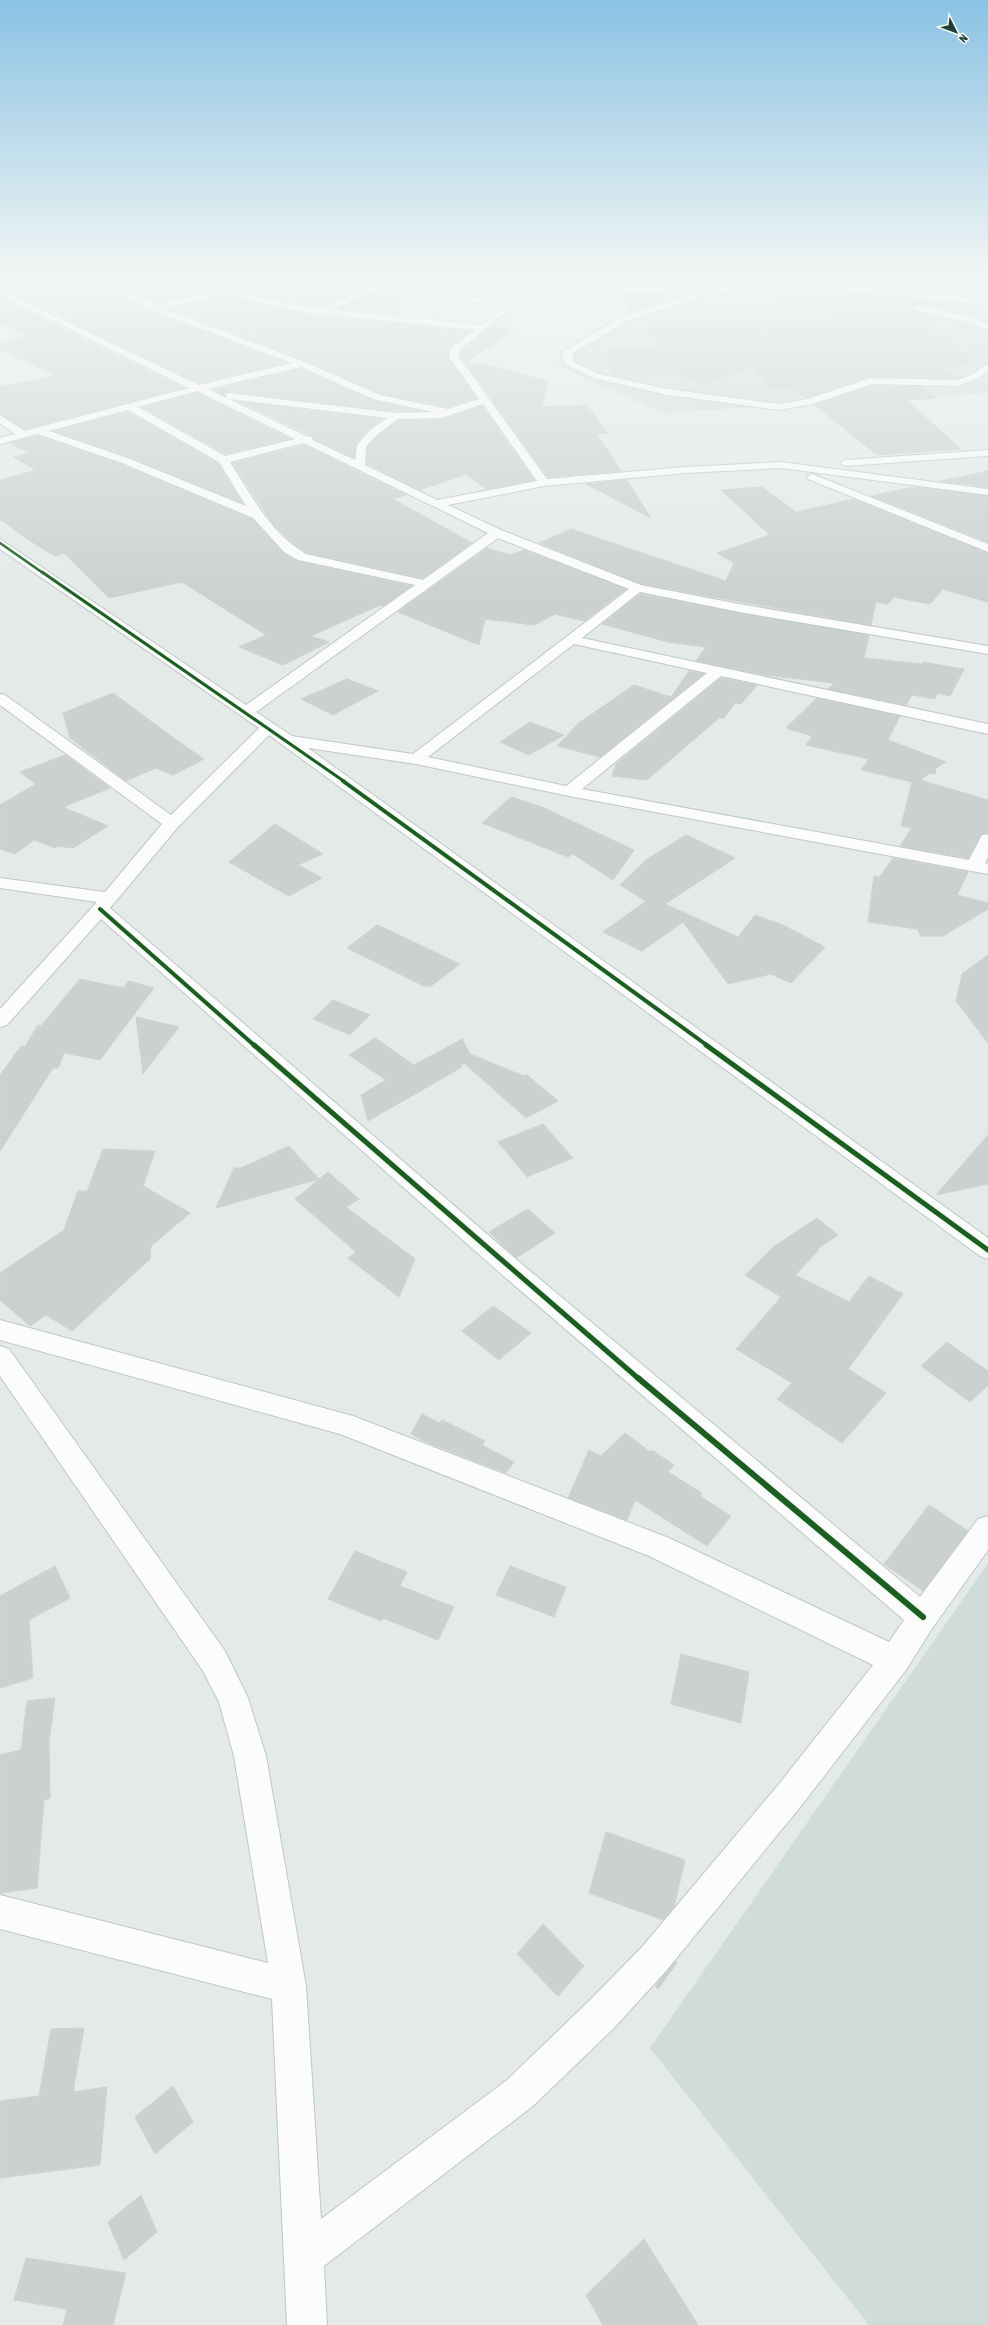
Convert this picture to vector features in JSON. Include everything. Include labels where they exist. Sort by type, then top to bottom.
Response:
[{"type":"street","points":[[186,382],[308,439],[497,533],[638,588],[739,608],[988,650]]},
{"type":"street","points":[[0,441],[24,436],[129,406],[204,391],[235,382]]},
{"type":"street","points":[[344,382],[377,397],[451,413]]},
{"type":"street","points":[[472,382],[544,482]]},
{"type":"street","points":[[625,382],[668,392],[779,407],[810,402],[841,393],[865,382]]},
{"type":"street","points":[[936,382],[959,382]]},
{"type":"street","points":[[204,391],[396,416],[435,416],[451,413],[484,400]]},
{"type":"street","points":[[129,406],[223,460],[257,515],[288,549],[302,557],[426,584]]},
{"type":"street","points":[[360,465],[361,447],[374,432],[396,416]]},
{"type":"street","points":[[0,418],[24,436]]},
{"type":"street","points":[[39,431],[126,462],[257,515]]},
{"type":"street","points":[[223,460],[308,439]]},
{"type":"street","points":[[798,466],[988,453]]},
{"type":"street","points":[[781,465],[988,548]]},
{"type":"street","points":[[438,503],[544,482],[685,470],[781,465],[798,466],[988,492]]},
{"type":"street","points":[[246,712],[497,533]]},
{"type":"street","points":[[0,542],[267,728],[288,741],[988,1250]]},
{"type":"street","points":[[416,759],[573,640],[638,588]]},
{"type":"street","points":[[573,640],[988,729]]},
{"type":"street","points":[[569,791],[717,672]]},
{"type":"street","points":[[0,698],[172,822]]},
{"type":"street","points":[[0,1021],[105,903],[172,822],[267,728]]},
{"type":"street","points":[[288,741],[416,759],[569,791],[981,868],[988,839]]},
{"type":"street","points":[[0,883],[105,903],[359,1139],[694,1427],[923,1618]]},
{"type":"street","points":[[0,1330],[344,1424],[659,1547],[895,1660]]},
{"type":"street","points":[[0,1356],[214,1661],[233,1698],[250,1756],[289,1986],[307,2325]]},
{"type":"street","points":[[303,2257],[520,2093],[602,2014],[654,1958],[790,1795],[895,1660],[923,1618],[988,1528]]},
{"type":"street","points":[[0,1912],[289,1986]]},
{"type":"shaded area","points":[[596,382],[988,382],[988,393],[661,413]]},
{"type":"shaded area","points":[[988,1563],[988,2325],[869,2325],[650,2048]]},
{"type":"building","points":[[23,382],[174,382],[185,388],[24,429],[0,414],[0,387]]},
{"type":"building","points":[[244,382],[332,382],[372,400],[421,411],[396,412],[230,392],[225,393],[224,396],[212,390]]},
{"type":"building","points":[[354,382],[466,382],[477,398],[448,407],[380,394]]},
{"type":"building","points":[[479,382],[547,382],[542,407],[587,405],[608,433],[597,434],[621,471],[548,477]]},
{"type":"building","points":[[766,382],[852,382],[806,398],[792,387],[771,388]]},
{"type":"building","points":[[872,386],[921,387],[937,398],[907,400],[961,449],[877,455],[815,405]]},
{"type":"building","points":[[197,393],[291,439],[225,454],[142,407]]},
{"type":"building","points":[[238,401],[383,419],[369,429],[356,444],[354,458],[314,439],[312,436]]},
{"type":"building","points":[[482,406],[534,480],[487,489],[466,474],[420,490],[367,464],[367,448],[379,435],[399,420],[442,420]]},
{"type":"building","points":[[128,412],[218,463],[242,503],[130,458],[54,431]]},
{"type":"building","points":[[38,436],[121,464],[252,519],[283,553],[297,561],[411,586],[383,606],[380,605],[311,636],[329,642],[283,665],[239,647],[266,635],[182,582],[109,598],[64,553],[55,556],[27,539],[0,519],[0,480],[36,470],[13,457],[29,453],[10,443]]},
{"type":"building","points":[[304,445],[406,495],[393,499],[472,543],[423,578],[307,553],[294,544],[273,524],[232,463]]},
{"type":"building","points":[[988,471],[988,487],[940,481]]},
{"type":"building","points":[[627,480],[651,518],[586,484]]},
{"type":"building","points":[[762,487],[796,512],[854,499],[988,553],[988,602],[943,589],[930,604],[894,597],[888,604],[876,602],[871,625],[641,584],[539,543],[571,529],[726,581],[734,563],[717,553],[770,535],[721,490]]},
{"type":"building","points":[[914,487],[988,496],[988,542],[871,496]]},
{"type":"building","points":[[487,548],[510,555],[524,550],[626,589],[584,621],[555,614],[534,625],[485,619],[479,645],[398,612]]},
{"type":"building","points":[[640,594],[739,613],[869,635],[864,658],[922,664],[923,662],[964,669],[950,696],[937,693],[935,699],[912,695],[906,705],[828,689],[834,683],[765,675],[696,661],[706,647],[668,642],[602,624]]},
{"type":"building","points":[[689,671],[704,674],[600,757],[557,746],[579,723],[634,685],[671,697]]},
{"type":"building","points":[[721,678],[757,685],[741,704],[735,703],[724,718],[719,718],[647,780],[612,776],[616,764]]},
{"type":"building","points":[[347,679],[378,691],[333,715],[301,699]]},
{"type":"building","points":[[113,693],[204,759],[173,775],[156,768],[126,781],[70,738],[63,713]]},
{"type":"building","points":[[817,698],[900,716],[888,740],[946,762],[936,768],[935,774],[930,773],[920,780],[988,800],[988,833],[981,834],[968,858],[900,846],[912,828],[901,826],[912,782],[861,770],[869,759],[806,745],[812,736],[786,728]]},
{"type":"building","points":[[530,722],[564,735],[529,755],[500,742]]},
{"type":"building","points":[[65,755],[110,788],[63,807],[108,826],[73,848],[58,846],[55,848],[34,840],[15,854],[0,849],[0,805],[36,784],[20,772]]},
{"type":"building","points":[[511,797],[542,807],[634,850],[613,880],[573,854],[568,857],[482,823]]},
{"type":"building","points":[[275,824],[323,854],[298,865],[322,878],[289,896],[229,862]]},
{"type":"building","points":[[686,835],[735,858],[665,904],[738,937],[755,915],[783,925],[825,947],[791,983],[771,974],[728,984],[683,922],[642,951],[603,932],[646,901],[620,885],[646,860]]},
{"type":"building","points":[[893,858],[968,872],[957,895],[988,903],[988,909],[943,936],[921,936],[917,929],[868,922],[874,876],[880,877]]},
{"type":"building","points":[[377,925],[460,964],[431,986],[424,986],[347,948]]},
{"type":"building","points":[[988,955],[988,1043],[956,1001],[962,974]]},
{"type":"building","points":[[80,979],[123,988],[129,981],[154,988],[100,1060],[64,1053],[58,1068],[53,1068],[0,1151],[0,1075],[21,1046],[25,1047],[38,1025],[41,1026]]},
{"type":"building","points":[[333,1000],[370,1015],[350,1035],[313,1019]]},
{"type":"building","points":[[136,1017],[179,1027],[143,1074]]},
{"type":"building","points":[[375,1038],[414,1065],[462,1039],[470,1054],[524,1076],[527,1075],[558,1101],[526,1118],[464,1063],[460,1066],[462,1067],[368,1121],[361,1095],[386,1080],[349,1055]]},
{"type":"building","points":[[543,1124],[573,1158],[527,1177],[498,1142]]},
{"type":"building","points":[[988,1135],[988,1184],[936,1195]]},
{"type":"building","points":[[289,1146],[319,1179],[216,1208],[234,1168],[241,1168]]},
{"type":"building","points":[[103,1149],[155,1151],[143,1186],[190,1213],[151,1246],[150,1259],[72,1331],[46,1315],[30,1326],[0,1300],[0,1273],[64,1230],[78,1191],[87,1191]]},
{"type":"building","points":[[328,1172],[359,1199],[346,1207],[415,1259],[399,1297],[348,1258],[356,1252],[295,1199]]},
{"type":"building","points":[[528,1209],[555,1233],[516,1258],[489,1232]]},
{"type":"building","points":[[817,1218],[838,1235],[817,1249],[819,1250],[795,1275],[849,1302],[869,1276],[903,1294],[848,1369],[886,1393],[842,1443],[777,1399],[792,1383],[736,1349],[781,1297],[745,1275],[773,1247]]},
{"type":"building","points":[[493,1306],[531,1333],[499,1360],[462,1331]]},
{"type":"building","points":[[947,1342],[988,1371],[988,1385],[970,1402],[921,1366]]},
{"type":"building","points":[[422,1414],[440,1423],[442,1420],[485,1441],[482,1445],[514,1462],[506,1473],[426,1442],[411,1434]]},
{"type":"building","points":[[625,1433],[650,1452],[652,1450],[674,1465],[668,1472],[702,1493],[700,1496],[731,1516],[707,1546],[635,1500],[627,1520],[568,1498],[589,1450],[601,1456]]},
{"type":"building","points":[[929,1505],[968,1531],[923,1591],[884,1564]]},
{"type":"building","points":[[355,1551],[407,1572],[400,1586],[454,1607],[438,1640],[383,1618],[381,1621],[328,1599]]},
{"type":"building","points":[[55,1566],[70,1598],[29,1620],[33,1678],[0,1688],[0,1596]]},
{"type":"building","points":[[510,1566],[566,1587],[554,1617],[496,1595]]},
{"type":"building","points":[[681,1654],[749,1672],[741,1723],[671,1704]]},
{"type":"building","points":[[55,1698],[49,1741],[50,1798],[44,1800],[37,1888],[0,1893],[0,1755],[21,1750],[27,1701]]},
{"type":"building","points":[[606,1832],[685,1860],[674,1907],[663,1920],[589,1893]]},
{"type":"building","points":[[543,1924],[584,1966],[558,1996],[517,1954]]},
{"type":"building","points":[[676,1961],[677,1963],[658,1989],[655,1986]]},
{"type":"building","points":[[84,2028],[73,2092],[107,2087],[100,2165],[0,2178],[0,2101],[39,2096],[51,2029]]},
{"type":"building","points":[[173,2086],[193,2122],[155,2154],[135,2117]]},
{"type":"building","points":[[141,2195],[157,2232],[124,2260],[108,2222]]},
{"type":"building","points":[[644,2239],[698,2325],[603,2325],[586,2295]]},
{"type":"building","points":[[26,2258],[126,2273],[113,2325],[63,2325],[67,2309],[14,2300]]},
{"type":"cycle path","points":[[0,543],[288,741],[988,1250]]},
{"type":"cycle path","points":[[100,909],[508,1267],[923,1617]]}]
